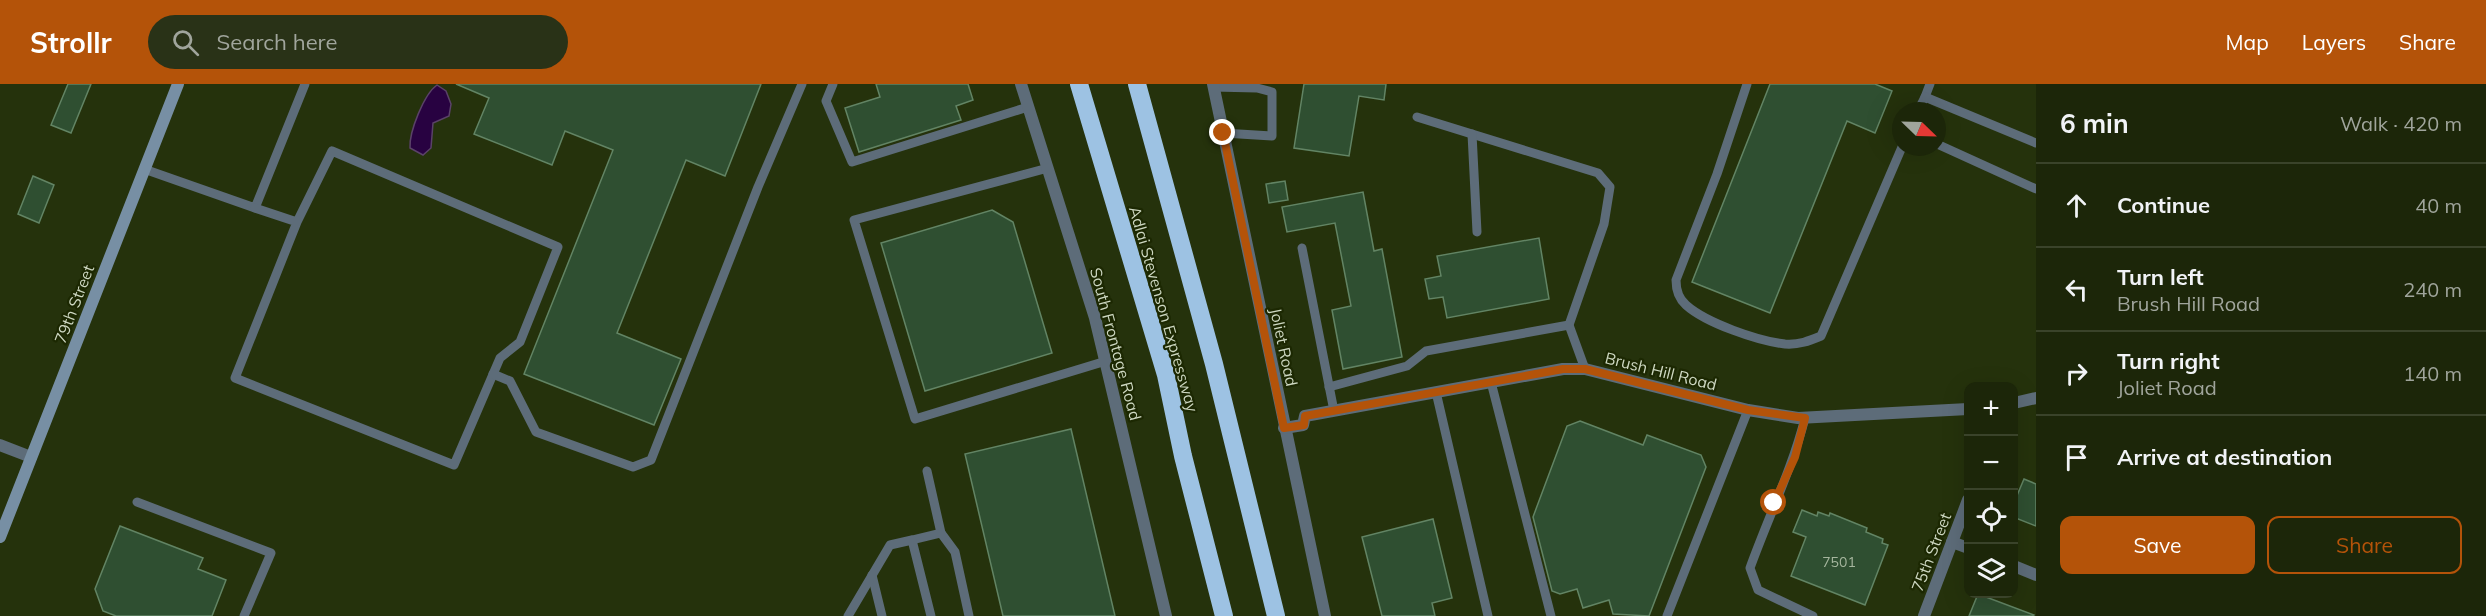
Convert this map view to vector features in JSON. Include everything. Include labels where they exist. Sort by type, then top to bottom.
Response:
[{"type":"highway","name":"Adlai Stevenson Expressway","points":[[1079,84],[1166,375],[1183,456],[1224,616]]},
{"type":"highway","name":"Adlai Stevenson Expressway","points":[[1137,84],[1214,364],[1276,616]]},
{"type":"street","name":"79th Street","points":[[0,537],[178,84]]},
{"type":"street","name":"South Frontage Road","points":[[1021,84],[1095,318],[1166,616]]},
{"type":"street","name":"Joliet Road","points":[[1213,86],[1325,616]]},
{"type":"street","name":"Brush Hill Road","points":[[1284,428],[1304,425],[1305,416],[1563,369],[1585,369],[1748,410],[1805,418],[1964,409]]},
{"type":"street","points":[[2018,402],[2036,398]]},
{"type":"street","points":[[0,445],[31,457]]},
{"type":"street","name":"75th Street","points":[[1923,616],[1964,511]]},
{"type":"street","points":[[1952,542],[1964,546]]},
{"type":"street","points":[[2018,568],[2036,575]]},
{"type":"lane","points":[[255,208],[305,84]]},
{"type":"lane","points":[[493,374],[510,381],[536,432],[633,467],[651,460],[758,187],[802,84]]},
{"type":"lane","points":[[833,84],[826,101],[852,162],[1028,107]]},
{"type":"lane","points":[[1747,84],[1717,174],[1676,280],[1676,289],[1686,305],[1704,316],[1746,334],[1787,344],[1805,343],[1821,336],[1898,156]]},
{"type":"lane","points":[[1922,102],[1930,84]]},
{"type":"lane","points":[[1213,86],[1257,88],[1272,92],[1272,136],[1223,133]]},
{"type":"lane","points":[[1925,97],[2036,143]]},
{"type":"lane","points":[[1417,117],[1598,173],[1610,187],[1604,224],[1569,325],[1585,369]]},
{"type":"lane","points":[[1472,134],[1477,232]]},
{"type":"lane","points":[[1946,148],[2036,189]]},
{"type":"lane","points":[[332,151],[558,247],[520,342],[500,358],[493,374],[454,465],[235,378],[297,222],[332,151]]},
{"type":"lane","points":[[1048,168],[854,220],[915,419],[1106,362]]},
{"type":"lane","points":[[144,169],[297,222]]},
{"type":"lane","points":[[1302,248],[1334,411]]},
{"type":"lane","points":[[1329,387],[1407,366],[1426,351],[1569,325]]},
{"type":"lane","points":[[1491,382],[1551,616]]},
{"type":"lane","points":[[1436,392],[1488,616]]},
{"type":"lane","points":[[1667,616],[1748,410]]},
{"type":"lane","points":[[1805,418],[1795,457],[1781,485],[1750,568],[1758,590],[1813,616]]},
{"type":"lane","points":[[927,471],[941,533],[955,552],[969,616]]},
{"type":"lane","points":[[137,502],[271,553],[244,616]]},
{"type":"lane","points":[[848,616],[890,545],[941,533]]},
{"type":"lane","points":[[912,540],[931,616]]},
{"type":"lane","points":[[872,575],[882,616]]},
{"type":"shaded area","points":[[437,85],[446,91],[451,104],[449,116],[433,123],[431,148],[423,155],[410,148],[410,141],[422,105]]},
{"type":"building","points":[[68,84],[91,84],[71,133],[51,125]]},
{"type":"building","points":[[456,84],[761,84],[725,176],[686,160],[617,333],[681,359],[654,425],[524,374],[613,150],[565,131],[552,165],[474,134],[489,98]]},
{"type":"building","points":[[876,84],[968,84],[973,100],[956,106],[961,120],[859,152],[845,108],[880,97]]},
{"type":"building","points":[[1304,84],[1386,84],[1384,100],[1359,96],[1349,156],[1294,148]]},
{"type":"building","points":[[1770,84],[1875,84],[1892,91],[1875,133],[1847,121],[1770,313],[1692,282]]},
{"type":"building","points":[[33,176],[54,185],[39,223],[18,214]]},
{"type":"building","points":[[1285,181],[1288,200],[1269,203],[1266,184]]},
{"type":"building","points":[[1363,192],[1374,251],[1382,249],[1402,357],[1343,369],[1332,310],[1351,306],[1335,223],[1287,232],[1282,207]]},
{"type":"building","points":[[992,210],[1013,222],[1052,353],[925,391],[881,243]]},
{"type":"building","points":[[1539,238],[1549,299],[1447,318],[1443,297],[1429,299],[1425,279],[1441,276],[1437,256]]},
{"type":"building","points":[[1580,421],[1643,445],[1647,435],[1701,455],[1706,467],[1649,616],[1613,614],[1609,600],[1583,608],[1577,589],[1560,594],[1552,591],[1533,517],[1567,426]]},
{"type":"building","points":[[1071,429],[1115,616],[1003,616],[965,454]]},
{"type":"building","points":[[2024,479],[2036,484],[2036,526],[2018,519],[2018,493]]},
{"type":"building","points":[[1802,510],[1817,516],[1818,512],[1829,516],[1830,513],[1867,528],[1866,532],[1883,539],[1882,543],[1888,545],[1865,605],[1791,576],[1806,537],[1793,532]]},
{"type":"building","points":[[1433,519],[1452,598],[1432,603],[1435,616],[1382,616],[1362,537]]},
{"type":"building","points":[[120,526],[203,558],[198,569],[226,580],[212,616],[116,616],[103,611],[95,589]]},
{"type":"building","points":[[1976,598],[1989,598],[2034,615],[2033,616],[1969,616]]},
{"type":"route","points":[[1223,133],[1284,428],[1304,425],[1305,416],[1563,369],[1585,369],[1748,410],[1805,418],[1795,457],[1774,503]]}]
